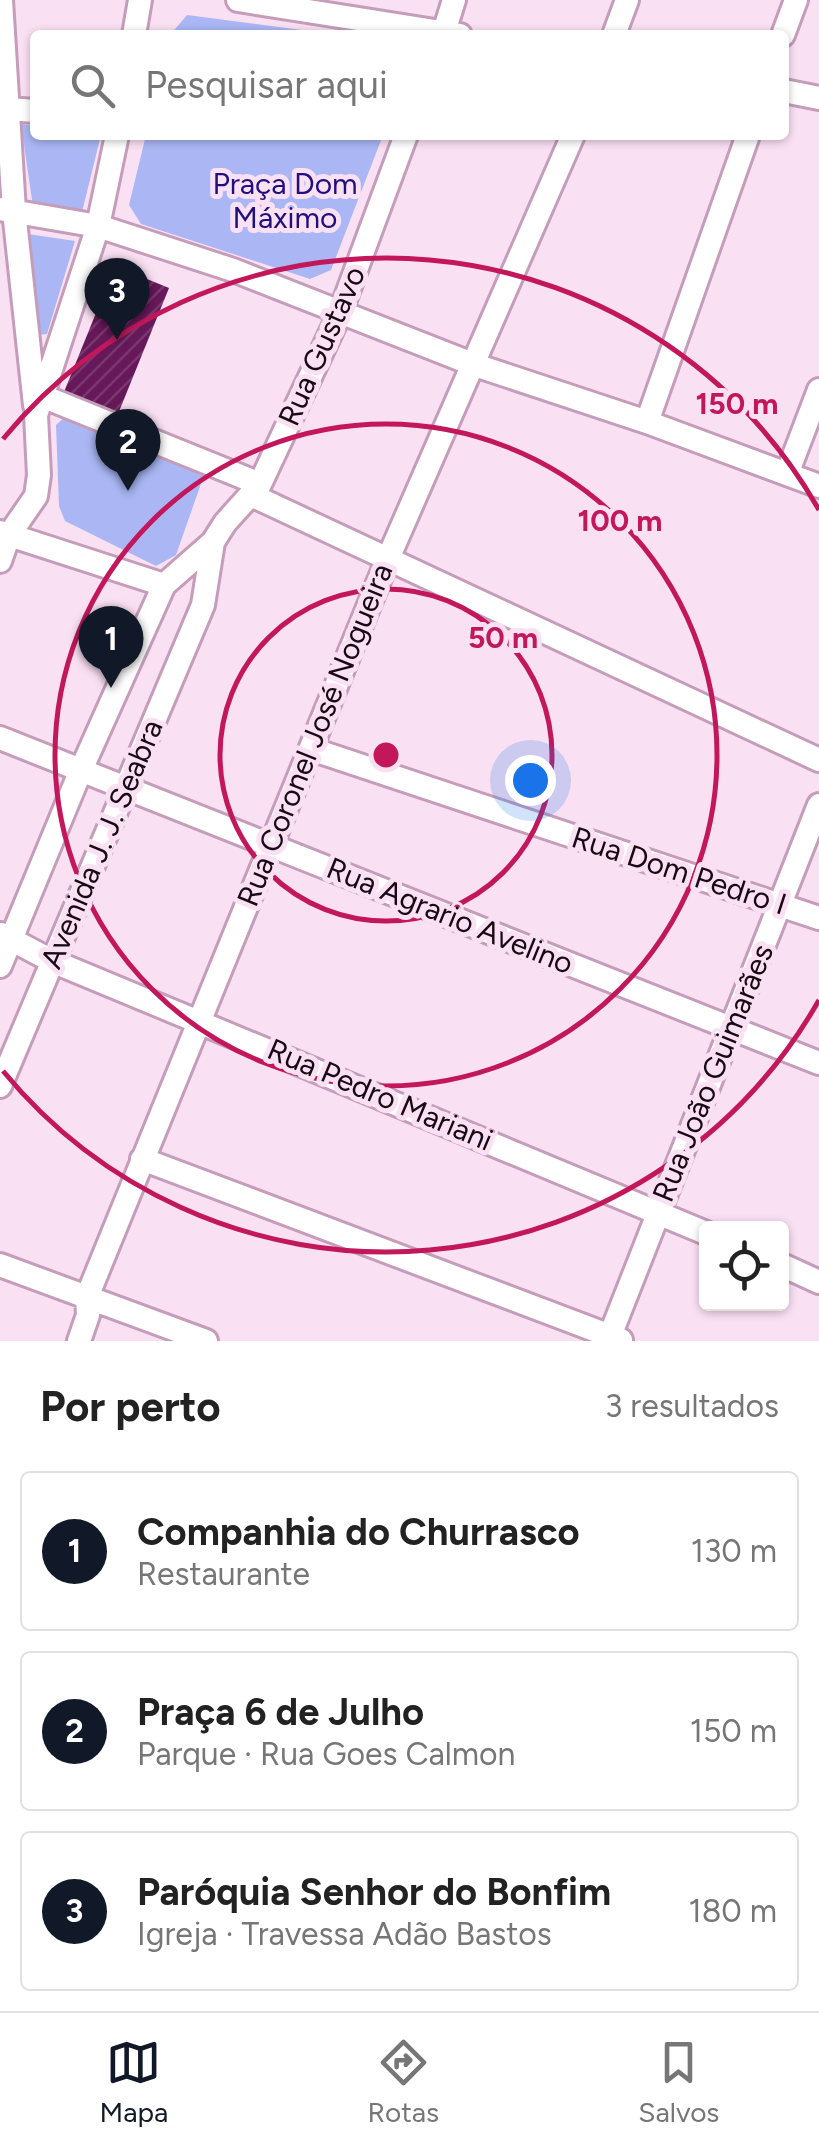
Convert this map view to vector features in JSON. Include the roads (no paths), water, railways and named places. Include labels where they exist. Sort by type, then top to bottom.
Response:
[{"type":"street","points":[[0,561],[4,533],[36,496],[39,475],[39,405],[7,210],[8,109],[1,0]]},
{"type":"street","points":[[135,30],[140,0]]},
{"type":"street","points":[[238,0],[424,30]]},
{"type":"street","points":[[450,30],[454,0]]},
{"type":"street","points":[[616,30],[627,0]]},
{"type":"street","points":[[785,30],[794,0]]},
{"type":"street","points":[[789,93],[819,98]]},
{"type":"street","points":[[8,109],[30,111]]},
{"type":"street","points":[[39,405],[98,226],[115,140]]},
{"type":"street","name":"Rua Gustavo","points":[[213,542],[256,490],[340,313],[404,140]]},
{"type":"street","name":"Rua Coronel José Nogueira","points":[[80,1341],[88,1316],[86,1297],[269,843],[386,561],[570,140]]},
{"type":"street","points":[[647,422],[746,140]]},
{"type":"street","points":[[7,210],[98,226],[232,270],[474,365],[647,422],[819,486]]},
{"type":"street","points":[[788,474],[819,390]]},
{"type":"street","points":[[39,405],[256,490],[386,561],[819,760]]},
{"type":"street","points":[[4,533],[164,585]]},
{"type":"street","name":"Avenida J. J. Seabra","points":[[0,966],[6,937],[164,585],[213,542]]},
{"type":"street","name":"Avenida J. J. Seabra","points":[[0,1086],[203,605],[213,542]]},
{"type":"street","name":"Rua Agrario Avelino","points":[[0,738],[819,1063]]},
{"type":"street","name":"Rua Dom Pedro I","points":[[311,748],[819,918]]},
{"type":"street","name":"Rua João Guimarães","points":[[614,1339],[657,1212],[819,805]]},
{"type":"street","name":"Rua Pedro Mariani","points":[[6,937],[52,961],[699,1230]]},
{"type":"street","points":[[142,1159],[614,1339]]},
{"type":"street","points":[[0,1265],[206,1341]]},
{"type":"street","points":[[789,1269],[819,1282]]},
{"type":"place","name":"Paróquia Senhor do Bonfim","points":[[117,340]]},
{"type":"place","name":"Praça 6 de Julho","points":[[128,491]]},
{"type":"place","name":"Companhia do Churrasco","points":[[111,688]]},
{"type":"park label","name":"Praça Dom Máximo","points":[[285,201]]}]
